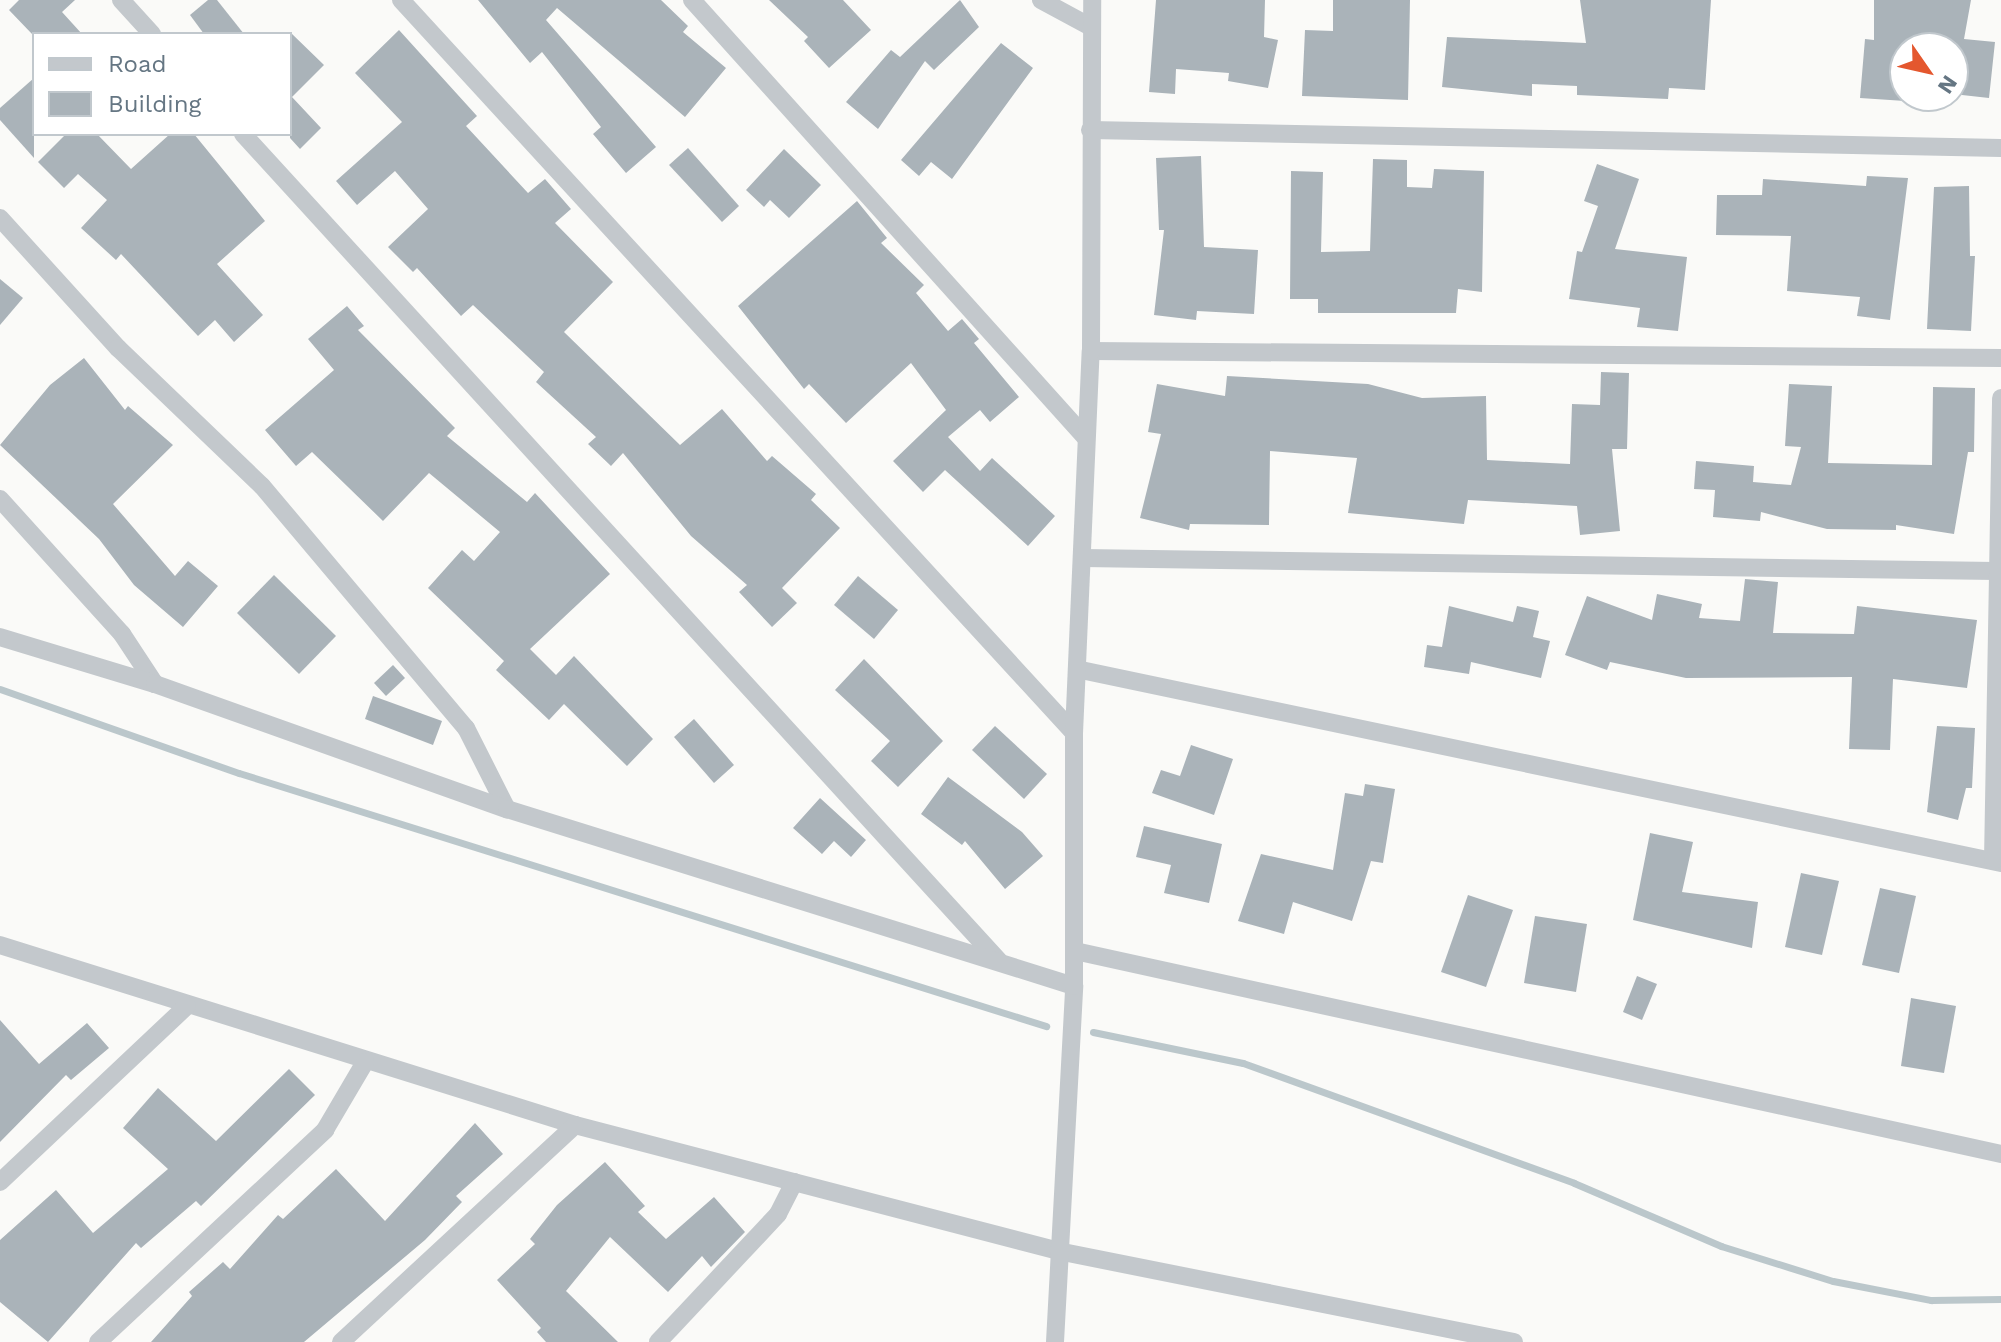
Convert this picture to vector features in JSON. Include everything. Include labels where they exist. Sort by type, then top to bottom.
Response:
[{"type":"street","points":[[121,0],[150,32]]},
{"type":"street","points":[[401,0],[1074,733]]},
{"type":"street","points":[[692,0],[1085,437]]},
{"type":"street","points":[[1041,0],[1091,27]]},
{"type":"street","points":[[1055,1342],[1075,951],[1074,733],[1081,670],[1085,437],[1091,351],[1092,0]]},
{"type":"street","points":[[1090,130],[2001,148]]},
{"type":"street","points":[[245,136],[1001,963]]},
{"type":"street","points":[[0,218],[118,348],[262,486],[466,728],[507,809]]},
{"type":"street","points":[[1091,351],[2001,358]]},
{"type":"street","points":[[1081,670],[1997,862],[1996,571],[2001,398]]},
{"type":"street","points":[[0,499],[122,634],[155,684]]},
{"type":"street","points":[[1083,558],[1996,571]]},
{"type":"street","points":[[0,637],[155,684],[507,809],[1074,986]]},
{"type":"street","points":[[947,947],[949,905]]},
{"type":"street","points":[[0,945],[365,1062],[575,1125],[1058,1251],[1503,1341]]},
{"type":"street","points":[[1075,951],[2001,1154]]},
{"type":"street","points":[[0,1182],[187,1006]]},
{"type":"street","points":[[98,1342],[325,1130],[365,1062]]},
{"type":"street","points":[[341,1342],[575,1125]]},
{"type":"street","points":[[658,1342],[770,1225],[794,1182]]},
{"type":"building","points":[[19,0],[75,0],[62,12],[80,32],[32,34],[9,10]]},
{"type":"building","points":[[208,0],[217,0],[242,32],[203,32],[190,15]]},
{"type":"building","points":[[478,0],[661,0],[688,26],[683,32],[726,68],[685,117],[557,8],[546,20],[656,147],[626,173],[593,134],[601,127],[542,52],[530,63]]},
{"type":"building","points":[[769,0],[843,0],[871,30],[829,68],[804,41],[808,37]]},
{"type":"building","points":[[960,0],[979,27],[934,70],[925,61],[878,129],[846,102],[891,50],[900,57]]},
{"type":"building","points":[[1156,0],[1265,0],[1264,37],[1278,40],[1268,88],[1228,81],[1229,73],[1176,69],[1175,94],[1149,92]]},
{"type":"building","points":[[1333,0],[1410,0],[1408,100],[1302,96],[1305,30],[1333,31]]},
{"type":"building","points":[[1580,0],[1711,0],[1705,90],[1669,88],[1668,99],[1577,95],[1577,86],[1532,84],[1532,96],[1442,87],[1447,37],[1586,43]]},
{"type":"building","points":[[1874,0],[1971,0],[1965,32],[1889,32],[1889,100],[1860,98],[1865,39],[1874,40]]},
{"type":"building","points":[[399,30],[477,116],[466,126],[528,193],[545,179],[571,209],[555,223],[613,282],[564,332],[680,445],[722,409],[767,461],[772,456],[816,494],[811,500],[840,528],[782,588],[797,603],[772,627],[739,592],[747,585],[691,536],[623,453],[611,466],[588,444],[596,437],[536,382],[544,372],[473,305],[461,316],[417,268],[413,272],[388,247],[428,209],[395,171],[357,205],[336,181],[402,122],[355,73]]},
{"type":"building","points":[[292,34],[324,65],[292,97]]},
{"type":"building","points":[[1969,39],[1995,42],[1989,98],[1969,96]]},
{"type":"building","points":[[1001,43],[1033,68],[952,179],[931,162],[919,176],[901,160]]},
{"type":"building","points":[[32,80],[34,158],[0,120],[0,108]]},
{"type":"building","points":[[292,97],[321,128],[300,149],[290,138]]},
{"type":"building","points":[[64,136],[99,136],[131,169],[168,136],[196,136],[265,221],[217,264],[263,315],[234,342],[215,320],[198,336],[121,254],[116,260],[81,228],[107,200],[78,174],[64,188],[38,162]]},
{"type":"building","points":[[688,148],[739,206],[722,222],[669,165]]},
{"type":"building","points":[[784,149],[821,185],[789,218],[770,200],[764,207],[746,190]]},
{"type":"building","points":[[1201,156],[1204,247],[1258,250],[1254,314],[1197,311],[1196,320],[1154,315],[1164,230],[1159,230],[1156,158]]},
{"type":"building","points":[[1373,159],[1407,160],[1407,187],[1432,188],[1434,169],[1484,171],[1482,292],[1458,289],[1456,313],[1318,313],[1318,299],[1290,299],[1291,171],[1323,172],[1321,252],[1370,251]]},
{"type":"building","points":[[1597,164],[1639,179],[1615,249],[1687,257],[1678,331],[1637,327],[1640,308],[1569,299],[1577,251],[1582,252],[1598,206],[1584,201]]},
{"type":"building","points":[[1867,176],[1908,178],[1890,320],[1857,316],[1860,297],[1787,291],[1791,236],[1716,235],[1717,195],[1762,195],[1763,179],[1866,186]]},
{"type":"building","points":[[1969,186],[1970,256],[1975,256],[1971,331],[1927,329],[1934,187]]},
{"type":"building","points":[[857,201],[887,238],[881,243],[924,285],[916,293],[948,331],[962,319],[979,339],[974,343],[1019,397],[990,422],[980,410],[948,437],[980,471],[992,458],[1055,516],[1028,546],[945,470],[923,492],[893,461],[946,410],[911,363],[846,423],[809,384],[804,389],[738,306]]},
{"type":"building","points":[[0,279],[23,298],[0,325]]},
{"type":"building","points":[[347,306],[364,326],[358,330],[455,428],[447,436],[527,502],[535,493],[610,574],[530,649],[556,675],[574,656],[653,739],[627,766],[564,704],[549,720],[496,670],[504,661],[428,588],[462,550],[474,561],[500,532],[429,473],[383,521],[312,452],[296,466],[265,430],[334,370],[308,339]]},
{"type":"building","points":[[84,358],[125,410],[128,406],[173,445],[113,504],[175,576],[188,561],[218,586],[183,627],[134,585],[99,539],[0,445],[50,385]]},
{"type":"building","points":[[1601,372],[1629,373],[1627,449],[1612,449],[1620,531],[1580,535],[1577,506],[1468,500],[1464,524],[1348,513],[1357,458],[1270,451],[1269,525],[1190,524],[1189,530],[1140,518],[1161,434],[1148,432],[1157,384],[1225,396],[1227,376],[1368,384],[1422,398],[1486,396],[1487,460],[1570,464],[1572,404],[1600,405]]},
{"type":"building","points":[[1789,384],[1832,386],[1828,463],[1932,465],[1933,387],[1975,388],[1974,452],[1968,452],[1954,534],[1896,525],[1896,530],[1827,529],[1761,512],[1760,521],[1713,517],[1715,490],[1694,489],[1696,461],[1754,466],[1753,482],[1791,485],[1801,447],[1785,446]]},
{"type":"building","points":[[274,575],[336,636],[299,674],[237,613]]},
{"type":"building","points":[[858,576],[898,610],[874,639],[834,605]]},
{"type":"building","points":[[1745,579],[1778,582],[1773,633],[1854,634],[1857,606],[1977,620],[1967,688],[1893,679],[1890,750],[1849,749],[1852,677],[1686,678],[1610,662],[1607,670],[1565,655],[1587,596],[1652,620],[1657,594],[1702,604],[1699,618],[1740,621]]},
{"type":"building","points":[[1449,606],[1513,622],[1517,606],[1539,611],[1533,637],[1550,641],[1541,678],[1471,662],[1469,674],[1424,667],[1427,645],[1442,647]]},
{"type":"building","points":[[864,659],[943,741],[898,787],[871,761],[890,741],[835,690]]},
{"type":"building","points":[[393,665],[405,678],[386,696],[374,683]]},
{"type":"building","points":[[373,696],[442,721],[433,745],[365,719]]},
{"type":"building","points":[[694,719],[734,765],[714,783],[674,737]]},
{"type":"building","points":[[995,726],[1047,774],[1024,799],[972,750]]},
{"type":"building","points":[[1937,726],[1975,728],[1972,788],[1966,788],[1958,820],[1927,812]]},
{"type":"building","points":[[1191,745],[1233,759],[1214,815],[1152,793],[1161,770],[1180,776]]},
{"type":"building","points":[[948,777],[1022,832],[1043,856],[1005,889],[965,841],[962,845],[921,814]]},
{"type":"building","points":[[1365,784],[1395,789],[1383,863],[1371,861],[1352,921],[1293,902],[1284,934],[1238,921],[1261,854],[1333,870],[1345,793],[1363,796]]},
{"type":"building","points":[[820,798],[866,840],[851,857],[834,841],[822,854],[793,828]]},
{"type":"building","points":[[1144,826],[1222,844],[1209,903],[1164,893],[1171,865],[1136,857]]},
{"type":"building","points":[[1650,833],[1693,842],[1682,892],[1758,902],[1752,948],[1633,920]]},
{"type":"building","points":[[1801,873],[1839,881],[1822,955],[1785,947]]},
{"type":"building","points":[[1880,888],[1916,896],[1899,973],[1862,965]]},
{"type":"building","points":[[1468,895],[1513,910],[1486,987],[1441,972]]},
{"type":"building","points":[[1535,916],[1587,924],[1576,992],[1524,983]]},
{"type":"building","points":[[1637,976],[1657,984],[1642,1020],[1623,1012]]},
{"type":"building","points":[[1911,998],[1956,1006],[1944,1073],[1901,1066]]},
{"type":"building","points":[[0,1020],[39,1064],[87,1023],[109,1048],[71,1080],[66,1075],[0,1142]]},
{"type":"building","points":[[289,1069],[315,1095],[201,1206],[196,1201],[141,1248],[136,1243],[48,1342],[0,1302],[0,1240],[56,1190],[93,1233],[168,1169],[123,1128],[158,1088],[216,1141]]},
{"type":"building","points":[[475,1123],[503,1154],[456,1196],[462,1202],[425,1240],[304,1342],[151,1342],[192,1296],[189,1292],[223,1262],[230,1269],[278,1215],[283,1219],[336,1169],[385,1221]]},
{"type":"building","points":[[605,1162],[645,1206],[638,1212],[666,1239],[714,1197],[745,1232],[711,1267],[702,1256],[668,1292],[610,1237],[566,1291],[618,1342],[546,1342],[537,1332],[541,1328],[497,1280],[535,1244],[530,1239],[557,1205]]},
{"type":"waterway","points":[[0,689],[239,773],[1046,1026]]},
{"type":"waterway","points":[[1093,1032],[1243,1063],[1574,1183],[1721,1246],[1833,1281],[1931,1300],[2001,1299]]}]
